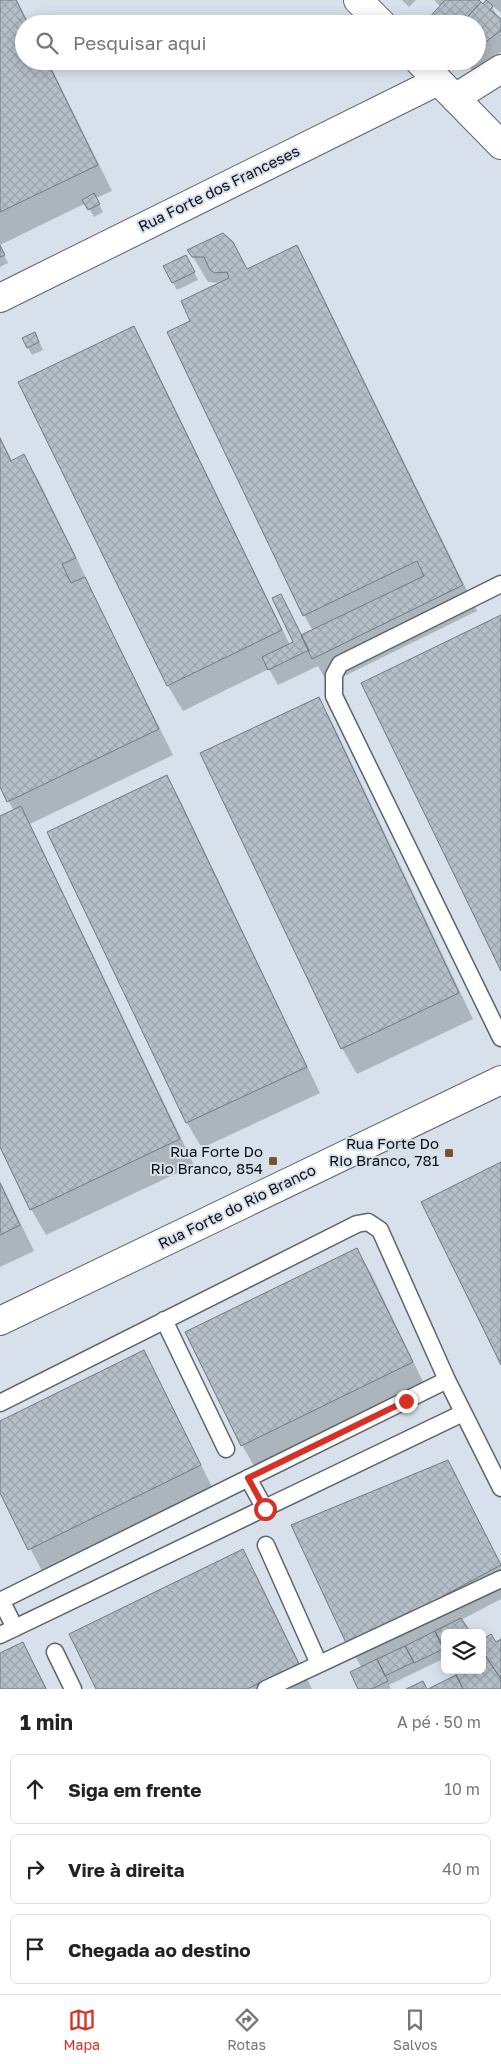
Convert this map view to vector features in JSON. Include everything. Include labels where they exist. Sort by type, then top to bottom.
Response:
[{"type":"street","points":[[358,0],[373,15]]},
{"type":"street","name":"Rua Forte dos Franceses","points":[[0,298],[447,90],[501,69]]},
{"type":"street","points":[[428,70],[501,145]]},
{"type":"street","name":"Rua Forte do Rio Branco","points":[[0,1321],[501,1080]]},
{"type":"lane","points":[[501,584],[340,664],[334,675],[334,696],[501,1038]]},
{"type":"lane","points":[[0,1403],[357,1224],[368,1222],[380,1230],[447,1380],[501,1488]]},
{"type":"lane","points":[[164,1320],[226,1449]]},
{"type":"lane","points":[[15,1628],[0,1601],[447,1380]]},
{"type":"lane","points":[[0,1635],[464,1413]]},
{"type":"lane","points":[[248,1478],[265,1509]]},
{"type":"lane","points":[[266,1545],[319,1664]]},
{"type":"lane","points":[[266,1689],[501,1579]]},
{"type":"lane","points":[[56,1652],[73,1689]]},
{"type":"building","points":[[0,0],[16,0],[24,15],[15,15],[15,70],[51,70],[98,165],[0,212]]},
{"type":"building","points":[[445,0],[479,0],[481,2],[469,15],[432,15]]},
{"type":"building","points":[[486,0],[493,6],[490,10],[501,19],[501,30],[486,42],[486,15],[469,15],[481,2],[483,4]]},
{"type":"building","points":[[94,193],[100,204],[88,210],[82,200]]},
{"type":"building","points":[[223,233],[233,242],[247,269],[297,245],[463,585],[312,659],[301,635],[424,576],[417,561],[303,616],[167,332],[190,321],[181,301],[229,278],[227,272],[215,273],[210,270],[204,257],[192,257],[187,250]]},
{"type":"building","points":[[0,245],[5,255],[0,257]]},
{"type":"building","points":[[186,255],[195,272],[172,283],[163,266]]},
{"type":"building","points":[[134,326],[282,630],[167,686],[18,382]]},
{"type":"building","points":[[35,332],[39,342],[27,348],[22,338]]},
{"type":"building","points":[[0,438],[11,461],[24,454],[76,558],[62,564],[71,583],[85,577],[159,729],[7,802],[0,787]]},
{"type":"building","points":[[281,594],[309,650],[268,670],[262,657],[293,642],[272,598]]},
{"type":"building","points":[[501,615],[501,971],[361,683]]},
{"type":"building","points":[[319,697],[459,993],[341,1049],[200,753]]},
{"type":"building","points":[[167,775],[307,1067],[186,1123],[47,832]]},
{"type":"building","points":[[21,806],[180,1139],[30,1210],[0,1147],[0,816]]},
{"type":"building","points":[[501,1162],[501,1365],[421,1202]]},
{"type":"building","points":[[0,1183],[20,1225],[0,1235]]},
{"type":"building","points":[[357,1248],[413,1362],[241,1446],[185,1332]]},
{"type":"building","points":[[144,1350],[201,1465],[28,1550],[0,1493],[0,1421]]},
{"type":"building","points":[[448,1460],[501,1565],[348,1647],[291,1525]]},
{"type":"building","points":[[243,1549],[299,1664],[247,1689],[96,1689],[69,1634]]},
{"type":"building","points":[[461,1618],[468,1629],[441,1629],[441,1643],[435,1631]]},
{"type":"building","points":[[435,1631],[441,1644],[441,1650],[414,1663],[405,1646]]},
{"type":"building","points":[[491,1634],[496,1642],[501,1639],[501,1679],[486,1657],[486,1637]]},
{"type":"building","points":[[23,1642],[46,1689],[0,1689],[0,1653]]},
{"type":"building","points":[[405,1646],[414,1662],[385,1676],[377,1659]]},
{"type":"building","points":[[486,1657],[501,1679],[501,1689],[463,1689],[456,1674],[486,1674]]},
{"type":"building","points":[[377,1659],[388,1681],[372,1689],[358,1689],[350,1672]]},
{"type":"building","points":[[456,1675],[463,1689],[428,1689]]},
{"type":"building","points":[[423,1681],[427,1689],[406,1689]]},
{"type":"place","name":"Rua Forte Do Rio Branco, 781","points":[[449,1153]]},
{"type":"place","name":"Rua Forte Do Rio Branco, 854","points":[[273,1161]]},
{"type":"route","points":[[265,1509],[248,1478],[406,1401]]}]
